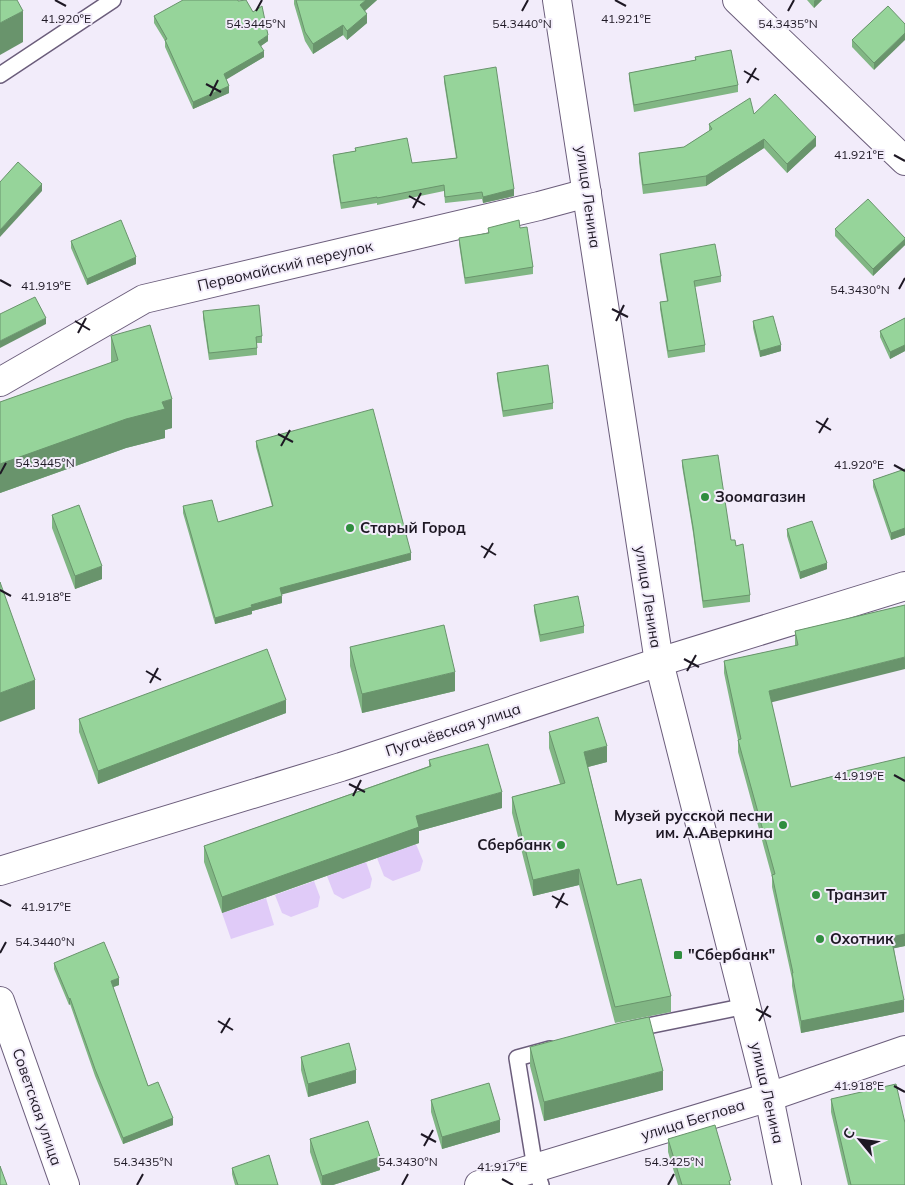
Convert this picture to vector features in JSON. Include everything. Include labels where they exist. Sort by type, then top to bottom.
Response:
[{"type":"street","name":"улица Ленина","points":[[557,0],[659,662],[769,1097],[787,1185]]},
{"type":"street","points":[[738,0],[905,160]]},
{"type":"street","name":"Первомайский переулок","points":[[0,382],[144,300],[530,209],[587,193]]},
{"type":"street","name":"Пугачёвская улица","points":[[0,871],[341,767],[659,662],[905,586]]},
{"type":"street","name":"Советская улица","points":[[0,1001],[65,1185]]},
{"type":"street","name":"улица Беглова","points":[[479,1185],[538,1177],[905,1050]]},
{"type":"lane","points":[[0,75],[112,0]]},
{"type":"lane","points":[[621,1031],[746,1006]]},
{"type":"lane","points":[[538,1177],[517,1058],[565,1045]]},
{"type":"shaded area","points":[[416,844],[423,861],[420,871],[393,881],[384,876],[377,858]]},
{"type":"shaded area","points":[[366,862],[372,879],[370,888],[343,899],[334,894],[327,876]]},
{"type":"shaded area","points":[[314,881],[320,897],[318,907],[291,917],[282,913],[275,895]]},
{"type":"shaded area","points":[[266,898],[274,925],[231,939],[222,913]]},
{"type":"building","points":[[0,0],[17,0],[23,11],[0,23]]},
{"type":"building","points":[[183,0],[246,0],[253,12],[262,6],[268,35],[258,42],[264,51],[224,74],[229,86],[193,102],[165,40],[167,39],[154,16]]},
{"type":"building","points":[[296,0],[366,0],[360,5],[367,14],[347,31],[343,25],[313,44],[305,32]]},
{"type":"building","points":[[888,6],[905,24],[905,33],[874,63],[852,40]]},
{"type":"building","points":[[731,50],[738,85],[634,105],[629,73],[696,60],[695,57]]},
{"type":"building","points":[[496,67],[514,189],[483,197],[482,192],[445,197],[444,185],[341,203],[333,155],[356,151],[355,148],[407,138],[412,163],[457,158],[444,76]]},
{"type":"building","points":[[775,94],[816,137],[787,164],[764,139],[706,176],[643,185],[639,153],[684,147],[712,129],[709,124],[750,98],[754,114]]},
{"type":"building","points":[[18,162],[42,184],[0,230],[0,182]]},
{"type":"building","points":[[868,199],[905,238],[873,269],[835,229]]},
{"type":"building","points":[[121,220],[136,257],[87,279],[71,241]]},
{"type":"building","points":[[519,220],[520,228],[527,227],[533,267],[465,278],[459,238],[489,233],[488,228]]},
{"type":"building","points":[[715,244],[721,276],[694,281],[705,345],[668,351],[660,302],[668,301],[660,254]]},
{"type":"building","points":[[35,297],[46,318],[0,341],[0,314]]},
{"type":"building","points":[[259,305],[262,336],[256,337],[257,348],[209,353],[203,311]]},
{"type":"building","points":[[773,316],[781,345],[760,351],[753,321]]},
{"type":"building","points":[[905,318],[905,345],[890,352],[880,331]]},
{"type":"building","points":[[150,325],[172,399],[162,402],[165,409],[126,419],[0,464],[0,402],[118,360],[111,336]]},
{"type":"building","points":[[548,365],[553,403],[503,411],[497,373]]},
{"type":"building","points":[[373,409],[411,553],[280,588],[282,596],[215,618],[183,506],[212,500],[218,522],[273,506],[256,441]]},
{"type":"building","points":[[718,455],[731,540],[735,540],[736,546],[743,544],[750,595],[703,601],[682,460]]},
{"type":"building","points":[[905,469],[905,528],[891,533],[873,480]]},
{"type":"building","points":[[79,505],[102,566],[75,576],[52,515]]},
{"type":"building","points":[[812,521],[827,563],[800,572],[787,529]]},
{"type":"building","points":[[0,582],[35,680],[0,693]]},
{"type":"building","points":[[578,596],[584,626],[540,635],[534,605]]},
{"type":"building","points":[[905,605],[905,657],[769,691],[791,787],[838,775],[837,773],[905,757],[905,934],[891,937],[904,1000],[801,1021],[793,973],[772,875],[775,874],[738,740],[741,739],[724,661],[798,645],[795,631]]},
{"type":"building","points":[[444,625],[455,672],[362,694],[350,647]]},
{"type":"building","points":[[267,649],[286,700],[98,771],[79,719]]},
{"type":"building","points":[[598,717],[607,746],[584,752],[617,885],[641,879],[671,996],[615,1007],[579,869],[533,880],[512,797],[565,783],[549,732]]},
{"type":"building","points":[[488,744],[502,792],[416,816],[419,827],[222,897],[204,846],[431,766],[429,760]]},
{"type":"building","points":[[104,942],[119,978],[111,981],[148,1086],[158,1082],[173,1118],[123,1138],[95,1069],[70,998],[54,963]]},
{"type":"building","points":[[649,1017],[663,1071],[544,1102],[530,1047]]},
{"type":"building","points":[[349,1043],[356,1070],[308,1084],[301,1057]]},
{"type":"building","points":[[489,1083],[500,1120],[442,1137],[431,1100]]},
{"type":"building","points":[[896,1084],[905,1123],[905,1185],[851,1185],[831,1099]]},
{"type":"building","points":[[368,1121],[380,1157],[322,1176],[310,1139]]},
{"type":"building","points":[[715,1125],[731,1180],[729,1181],[730,1185],[682,1185],[668,1139]]},
{"type":"building","points":[[269,1155],[278,1185],[238,1185],[232,1168]]},
{"type":"building","points":[[0,1166],[7,1185],[0,1185]]},
{"type":"place","name":"Зоомагазин","points":[[705,497]]},
{"type":"place","name":"Старый Город","points":[[350,528]]},
{"type":"place","name":"Музей русской песни им. А.Аверкина","points":[[783,825]]},
{"type":"place","name":"Сбербанк","points":[[561,845]]},
{"type":"place","name":"Транзит","points":[[816,895]]},
{"type":"place","name":"Охотник","points":[[820,939]]},
{"type":"place","name":"\"Сбербанк\"","points":[[678,955]]}]
